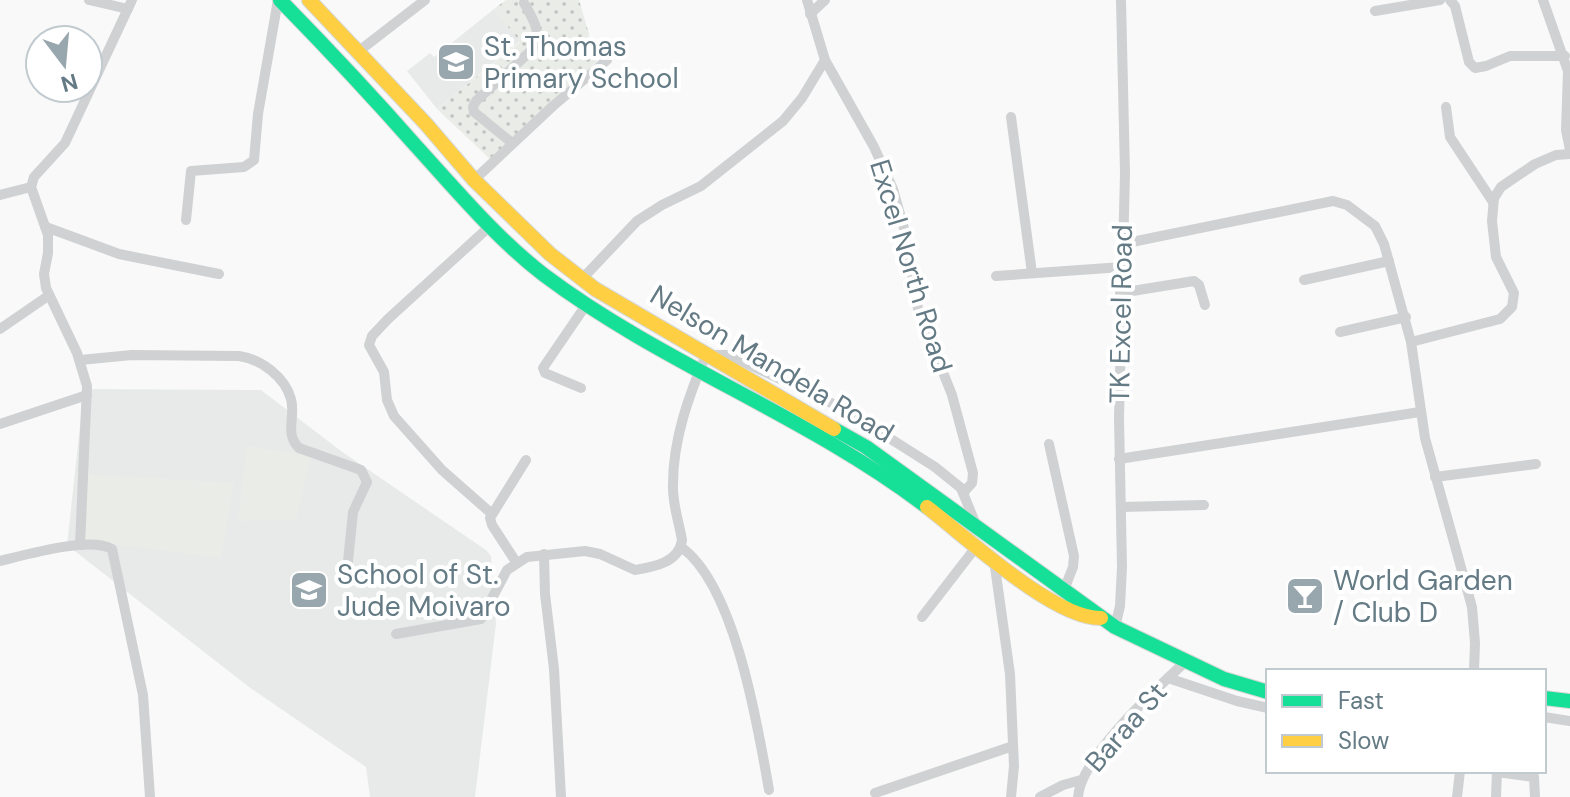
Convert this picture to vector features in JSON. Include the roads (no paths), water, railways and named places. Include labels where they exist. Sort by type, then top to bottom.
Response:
[{"type":"main road","points":[[279,0],[340,61],[489,227],[529,263],[586,305],[870,466],[976,547],[1065,608],[1085,618],[1108,622]]},
{"type":"main road","name":"Nelson Mandela Road","points":[[309,0],[474,180],[550,254],[582,279],[866,447],[1108,622],[1185,662],[1224,679],[1266,691]]},
{"type":"main road","points":[[1546,698],[1570,701]]},
{"type":"street","points":[[80,545],[86,378],[48,296],[44,281],[49,243],[31,187],[34,177],[65,143],[130,5],[89,0]]},
{"type":"street","points":[[186,220],[191,171],[244,167],[254,160],[258,114],[279,0]]},
{"type":"street","points":[[359,51],[425,0]]},
{"type":"street","name":"Excel North Road","points":[[807,0],[825,60],[874,147],[893,189],[905,232],[918,309],[952,395],[973,473],[972,483],[964,492]]},
{"type":"street","points":[[810,14],[825,0]]},
{"type":"street","name":"TK Excel Road","points":[[1108,622],[1122,589],[1120,293],[1125,173],[1121,0]]},
{"type":"street","points":[[1375,11],[1440,0]]},
{"type":"street","points":[[1450,0],[1455,6],[1469,62],[1475,68],[1510,56],[1565,56]]},
{"type":"street","points":[[1493,202],[1501,187],[1535,164],[1570,152],[1566,139],[1569,78],[1565,56],[1543,0]]},
{"type":"street","points":[[512,143],[474,112],[473,107],[537,42],[536,28],[524,3]]},
{"type":"street","points":[[474,180],[607,60]]},
{"type":"street","points":[[582,279],[637,221],[701,186],[783,121],[797,105],[825,60]]},
{"type":"street","points":[[1411,342],[1500,319],[1509,311],[1514,293],[1496,257],[1493,202],[1450,137],[1446,107]]},
{"type":"street","points":[[1011,117],[1032,273]]},
{"type":"street","points":[[0,195],[31,187]]},
{"type":"street","points":[[1122,244],[1333,201],[1347,205],[1375,226],[1406,317],[1420,412],[1472,607],[1474,669]]},
{"type":"street","points":[[46,227],[127,256],[219,274]]},
{"type":"street","points":[[489,227],[388,319],[372,336],[369,345],[384,372],[387,400],[394,416],[442,470],[492,514]]},
{"type":"street","points":[[1304,280],[1389,261]]},
{"type":"street","points":[[996,276],[1122,267]]},
{"type":"street","points":[[1120,293],[1194,281],[1199,285],[1205,305]]},
{"type":"street","points":[[0,329],[48,296]]},
{"type":"street","points":[[581,388],[545,373],[543,368],[586,305]]},
{"type":"street","points":[[1340,332],[1406,317]]},
{"type":"street","points":[[80,360],[132,355],[239,356],[252,359],[277,376],[292,402],[291,436],[295,444],[361,470],[365,475],[367,482],[353,512],[346,581]]},
{"type":"street","points":[[769,790],[747,678],[736,639],[701,569],[681,547],[673,484],[676,450],[689,399],[706,355],[729,355],[825,398],[935,467],[964,492],[976,525]]},
{"type":"street","points":[[0,424],[87,395]]},
{"type":"street","points":[[1119,459],[1420,412]]},
{"type":"street","points":[[1049,444],[1074,556],[1064,590]]},
{"type":"street","points":[[516,562],[492,525],[492,514],[526,460]]},
{"type":"street","points":[[1435,477],[1536,464]]},
{"type":"street","points":[[1121,507],[1204,505]]},
{"type":"street","points":[[0,561],[80,545],[106,545],[114,554],[143,695],[150,797]]},
{"type":"street","points":[[396,634],[481,619],[503,574],[516,562],[544,554],[585,551],[600,554],[635,570],[672,558],[681,547]]},
{"type":"street","points":[[922,617],[976,547]]},
{"type":"street","points":[[544,554],[561,797]]},
{"type":"street","points":[[994,560],[1007,649],[1013,746],[1011,797]]},
{"type":"street","name":"Baraa St","points":[[1078,797],[1081,780],[1090,764],[1185,662]]},
{"type":"street","points":[[1168,678],[1266,708]]},
{"type":"street","points":[[1546,717],[1570,721]]},
{"type":"street","points":[[875,793],[1013,746]]},
{"type":"street","points":[[1457,797],[1460,773]]},
{"type":"street","points":[[1496,797],[1497,773]]},
{"type":"street","points":[[1519,773],[1534,777],[1535,797]]},
{"type":"street","points":[[1040,797],[1081,780]]},
{"type":"place","name":"St. Thomas Primary School","points":[[456,62]]},
{"type":"place","name":"School of St. Jude Moivaro","points":[[309,590]]},
{"type":"place","name":"World Garden / Club D","points":[[1305,596]]}]
